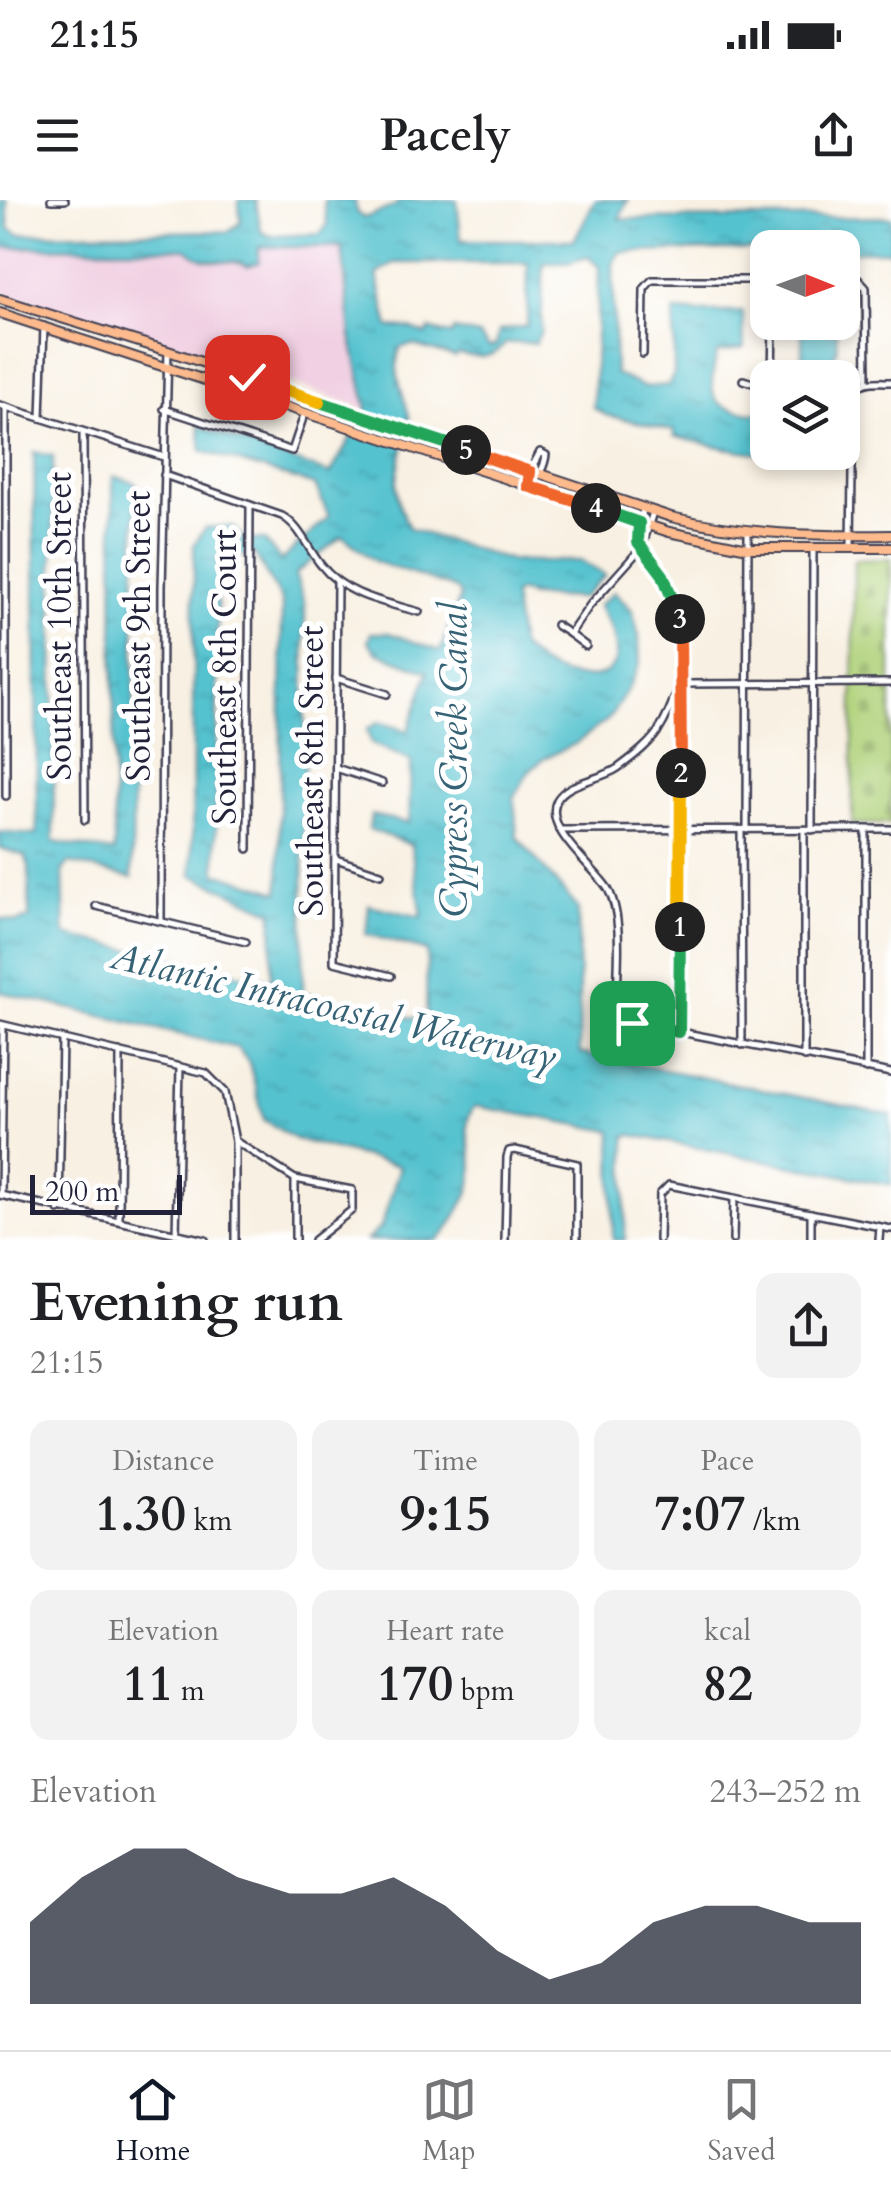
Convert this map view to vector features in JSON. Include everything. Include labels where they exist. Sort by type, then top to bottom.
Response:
[{"type":"main road","points":[[0,299],[700,525],[748,532],[891,534]]},
{"type":"main road","points":[[17,318],[38,310]]},
{"type":"main road","points":[[0,313],[699,540],[748,548],[891,548]]},
{"type":"main road","points":[[44,326],[63,318]]},
{"type":"main road","points":[[249,393],[273,386]]},
{"type":"main road","points":[[267,399],[295,393]]},
{"type":"street","points":[[51,200],[65,200]]},
{"type":"street","points":[[642,354],[646,284],[652,280],[750,280]]},
{"type":"street","points":[[860,282],[866,288],[867,382]]},
{"type":"street","points":[[41,418],[44,326]]},
{"type":"street","name":"Southeast 9th Street","points":[[161,921],[164,409],[168,351]]},
{"type":"street","points":[[744,380],[750,382]]},
{"type":"street","points":[[851,548],[852,395],[867,382],[891,382]]},
{"type":"street","points":[[6,796],[3,406],[164,457]]},
{"type":"street","points":[[164,409],[292,451],[305,412]]},
{"type":"street","name":"Southeast 10th Street","points":[[83,432],[85,820]]},
{"type":"street","points":[[545,453],[541,475],[528,486],[536,454],[545,453]]},
{"type":"street","points":[[164,475],[282,516],[337,581],[362,594],[419,612]]},
{"type":"street","name":"Southeast 8th Court","points":[[248,849],[250,505]]},
{"type":"street","points":[[648,510],[636,536],[663,575],[676,605],[682,638],[679,1032]]},
{"type":"street","points":[[742,1045],[748,532]]},
{"type":"street","points":[[570,634],[590,605],[642,547]]},
{"type":"street","points":[[804,1057],[813,550]]},
{"type":"street","name":"Southeast 8th Street","points":[[337,581],[334,962],[391,976]]},
{"type":"street","points":[[556,625],[586,646]]},
{"type":"street","points":[[336,678],[386,694]]},
{"type":"street","points":[[682,684],[891,683]]},
{"type":"street","points":[[682,684],[661,729],[635,755],[613,772],[560,795],[554,810],[560,830],[604,884],[615,908],[617,1012],[624,1021],[891,1073]]},
{"type":"street","points":[[336,768],[382,784]]},
{"type":"street","points":[[866,829],[866,1069]]},
{"type":"street","points":[[560,830],[891,829]]},
{"type":"street","points":[[336,859],[381,874]]},
{"type":"street","points":[[96,906],[246,942]]},
{"type":"street","points":[[205,1240],[0,1195],[2,1025],[206,1073],[225,1092],[235,1141],[234,1240]]},
{"type":"street","points":[[59,1210],[62,1039]]},
{"type":"street","points":[[118,1220],[120,1052]]},
{"type":"street","points":[[176,1234],[180,1067]]},
{"type":"street","points":[[235,1141],[295,1179],[352,1190],[352,1210],[314,1240]]},
{"type":"street","points":[[506,1240],[509,1151],[520,1150],[577,1164],[577,1240]]},
{"type":"street","points":[[295,1179],[295,1240]]},
{"type":"street","points":[[659,1240],[660,1194],[669,1186],[891,1229]]},
{"type":"street","points":[[734,1198],[734,1240]]},
{"type":"street","points":[[811,1240],[812,1213]]},
{"type":"street","points":[[879,1240],[880,1227]]},
{"type":"shaded area","points":[[0,247],[187,249],[209,262],[236,259],[259,247],[343,247],[341,261],[351,336],[367,409],[0,292]]},
{"type":"green space","points":[[891,559],[891,824],[852,824],[854,560]]},
{"type":"water","points":[[0,200],[7,200],[9,228],[18,234],[230,231],[241,222],[238,200],[256,200],[261,231],[270,236],[320,234],[327,225],[324,200],[355,200],[357,213],[364,218],[401,200],[457,200],[461,240],[574,240],[595,200],[628,200],[619,219],[891,217],[891,254],[860,251],[860,230],[750,230],[750,250],[620,252],[613,264],[615,374],[644,387],[668,385],[674,374],[674,312],[743,312],[744,348],[717,353],[712,384],[718,402],[750,412],[750,452],[674,436],[674,431],[606,415],[593,407],[599,267],[588,257],[568,263],[544,263],[541,332],[535,343],[506,343],[490,355],[478,357],[455,357],[413,345],[401,347],[397,372],[410,422],[399,463],[397,495],[410,529],[512,561],[580,561],[605,575],[582,598],[519,592],[513,595],[520,646],[548,668],[577,677],[609,670],[616,650],[612,631],[598,606],[614,592],[632,610],[639,636],[640,664],[610,718],[575,744],[543,759],[528,773],[514,798],[517,837],[578,908],[580,1053],[891,1115],[891,1185],[632,1135],[627,1137],[626,1144],[625,1240],[613,1240],[612,1131],[475,1106],[467,1128],[472,1182],[446,1232],[437,1240],[367,1240],[381,1227],[400,1166],[295,1139],[264,1120],[249,1063],[238,1048],[0,992],[0,918],[16,922],[29,918],[29,866],[25,856],[0,848],[0,832],[37,835],[34,452],[53,456],[54,842],[114,852],[113,476],[136,483],[132,878],[70,863],[63,869],[65,935],[271,981],[273,912],[192,875],[194,545],[205,528],[232,526],[245,539],[264,540],[281,560],[329,517],[315,485],[202,451],[199,426],[330,474],[367,409],[351,336],[342,247],[259,247],[259,262],[248,266],[201,258],[187,249],[0,247]],"holes":[[[394,263],[528,263],[527,326],[499,331],[496,345],[489,347],[479,335],[454,330],[452,335],[429,329],[427,335],[410,328],[389,327],[377,275]],[[342,536],[376,562],[451,587],[460,597],[440,651],[389,633],[371,633],[368,641],[376,652],[428,672],[408,731],[379,722],[367,729],[371,743],[411,761],[409,823],[371,815],[369,829],[411,845],[422,917],[369,905],[366,934],[427,951],[426,1021],[303,993],[305,605],[295,574]],[[223,552],[243,556],[254,553],[282,602],[279,892],[216,872],[218,558]]]},
{"type":"water","points":[[802,340],[837,340],[833,360],[802,360]]},
{"type":"route","points":[[247,377],[530,472],[528,486],[639,523],[638,542],[670,588],[682,638],[679,1032],[632,1023]]},
{"type":"water label","name":"Cypress Creek Canal","points":[[453,760]]},
{"type":"water label","name":"Atlantic Intracoastal Waterway","points":[[334,1006]]}]
